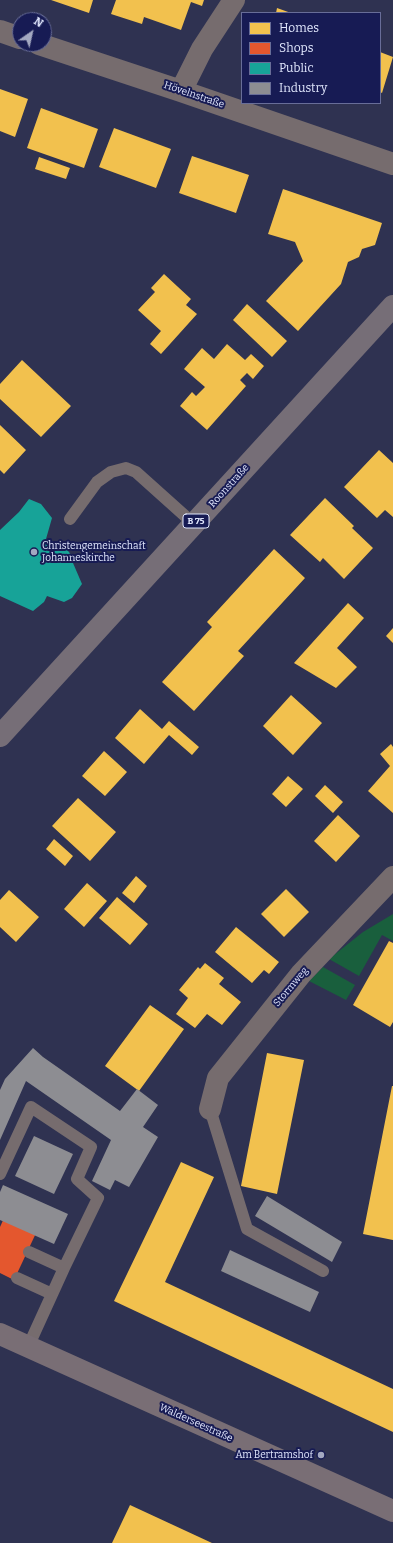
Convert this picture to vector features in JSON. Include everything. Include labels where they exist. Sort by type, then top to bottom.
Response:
[{"type":"main road","name":"Roonstraße","points":[[0,736],[393,306]]},
{"type":"main road","name":"Walderseestraße","points":[[0,1334],[393,1511]]},
{"type":"street","points":[[181,91],[202,49],[234,0]]},
{"type":"street","points":[[0,31],[12,35]]},
{"type":"street","name":"Hövelnstraße","points":[[52,48],[393,164]]},
{"type":"street","name":"Stormweg","points":[[210,1109],[218,1078],[301,974],[393,877]]},
{"type":"lane","points":[[70,519],[97,482],[111,472],[126,468],[136,472],[194,524]]},
{"type":"lane","points":[[0,1174],[31,1107],[91,1147],[77,1179],[98,1198],[28,1347]]},
{"type":"lane","points":[[210,1109],[247,1229],[323,1271]]},
{"type":"lane","points":[[29,1252],[64,1268]]},
{"type":"lane","points":[[17,1278],[52,1294]]},
{"type":"green space","points":[[393,914],[393,941],[382,935],[359,976],[329,959],[363,932]]},
{"type":"green space","points":[[323,967],[355,985],[346,1000],[309,981]]},
{"type":"building: Homes","points":[[51,0],[93,0],[89,13]]},
{"type":"building: Homes","points":[[116,0],[204,0],[202,6],[191,2],[181,30],[144,17],[142,24],[111,14]]},
{"type":"building: Homes","points":[[277,8],[288,12],[276,12]]},
{"type":"building: Homes","points":[[381,52],[393,57],[381,92]]},
{"type":"building: Homes","points":[[0,89],[28,99],[15,137],[0,131]]},
{"type":"building: Homes","points":[[41,108],[98,129],[84,168],[27,148]]},
{"type":"building: Homes","points":[[114,128],[171,149],[156,188],[99,167]]},
{"type":"building: Homes","points":[[192,156],[249,175],[236,213],[179,193]]},
{"type":"building: Homes","points":[[39,157],[70,168],[66,179],[35,169]]},
{"type":"building: Homes","points":[[283,189],[382,223],[375,245],[362,249],[359,257],[348,262],[341,284],[298,331],[266,301],[303,261],[295,242],[268,234]]},
{"type":"building: Homes","points":[[164,274],[191,299],[186,305],[197,314],[161,354],[150,344],[161,331],[138,310],[155,292],[151,288]]},
{"type":"building: Homes","points":[[247,304],[287,341],[272,357],[233,320]]},
{"type":"building: Homes","points":[[227,344],[245,360],[251,354],[264,366],[253,379],[247,373],[240,380],[246,386],[207,430],[180,406],[192,392],[196,396],[205,387],[184,369],[202,348],[214,359]]},
{"type":"building: Homes","points":[[22,360],[71,406],[41,437],[0,399],[0,384]]},
{"type":"building: Homes","points":[[0,425],[26,450],[4,474],[0,470]]},
{"type":"building: Homes","points":[[379,450],[393,463],[393,517],[385,510],[377,518],[344,487]]},
{"type":"building: Homes","points":[[325,498],[354,526],[352,528],[373,548],[344,579],[323,558],[320,562],[290,535]]},
{"type":"building: Homes","points":[[274,549],[305,578],[238,651],[244,656],[194,711],[162,682],[212,627],[207,622]]},
{"type":"building: Homes","points":[[348,603],[364,618],[337,648],[357,667],[336,688],[294,663]]},
{"type":"building: Homes","points":[[393,628],[393,643],[386,636]]},
{"type":"building: Homes","points":[[291,695],[322,723],[293,755],[263,726]]},
{"type":"building: Homes","points":[[140,709],[162,729],[169,721],[199,747],[192,755],[169,735],[144,764],[115,738]]},
{"type":"building: Homes","points":[[391,744],[393,747],[393,813],[368,791],[390,766],[380,754]]},
{"type":"building: Homes","points":[[104,751],[127,772],[105,796],[82,776]]},
{"type":"building: Homes","points":[[288,776],[303,789],[286,807],[272,794]]},
{"type":"building: Homes","points":[[325,785],[343,802],[333,813],[315,796]]},
{"type":"building: Homes","points":[[78,798],[116,832],[90,861],[52,826]]},
{"type":"building: Homes","points":[[338,815],[360,836],[336,862],[314,841]]},
{"type":"building: Homes","points":[[54,839],[73,856],[65,866],[46,849]]},
{"type":"building: Homes","points":[[136,876],[147,886],[134,903],[122,893]]},
{"type":"building: Homes","points":[[87,883],[107,901],[84,927],[64,909]]},
{"type":"building: Homes","points":[[286,889],[309,912],[284,937],[261,914]]},
{"type":"building: Homes","points":[[9,890],[39,917],[16,942],[0,927],[0,900]]},
{"type":"building: Homes","points":[[117,897],[148,924],[130,945],[99,918]]},
{"type":"building: Homes","points":[[236,927],[279,962],[269,974],[264,970],[252,983],[215,952]]},
{"type":"building: Homes","points":[[389,941],[393,943],[393,1022],[390,1027],[353,1005]]},
{"type":"building: Homes","points":[[205,963],[224,978],[219,984],[241,1002],[222,1025],[207,1014],[195,1028],[176,1014],[188,998],[179,990],[198,967],[200,969]]},
{"type":"building: Homes","points":[[150,1005],[184,1029],[139,1091],[105,1066]]},
{"type":"building: Homes","points":[[267,1053],[304,1060],[277,1194],[241,1186]]},
{"type":"building: Homes","points":[[393,1086],[393,1240],[363,1234]]},
{"type":"building: Homes","points":[[181,1162],[214,1177],[165,1282],[393,1389],[393,1432],[114,1301]]},
{"type":"building: Homes","points":[[130,1505],[212,1543],[112,1543]]},
{"type":"building: Shops","points":[[5,1216],[37,1231],[14,1280],[0,1273],[0,1227]]},
{"type":"building: Public","name":"Christengemeinschaft Johanneskirche","points":[[29,499],[41,504],[52,518],[46,539],[65,547],[72,556],[73,563],[82,584],[72,598],[64,602],[47,596],[44,602],[33,611],[0,596],[0,530],[19,512]]},
{"type":"building: Industry","points":[[33,1048],[43,1057],[120,1111],[137,1089],[158,1105],[143,1127],[158,1137],[129,1187],[115,1180],[110,1190],[92,1181],[111,1140],[26,1081],[0,1140],[0,1090],[5,1079]]},
{"type":"building: Industry","points":[[34,1136],[73,1154],[54,1194],[15,1176]]},
{"type":"building: Industry","points":[[3,1185],[68,1214],[54,1244],[0,1220],[0,1192]]},
{"type":"building: Industry","points":[[267,1196],[342,1242],[332,1262],[255,1216]]},
{"type":"building: Industry","points":[[230,1250],[319,1292],[310,1312],[221,1271]]},
{"type":"place","name":"Christengemeinschaft Johanneskirche","points":[[34,552]]},
{"type":"place","name":"Am Bertramshof","points":[[321,1455]]}]
